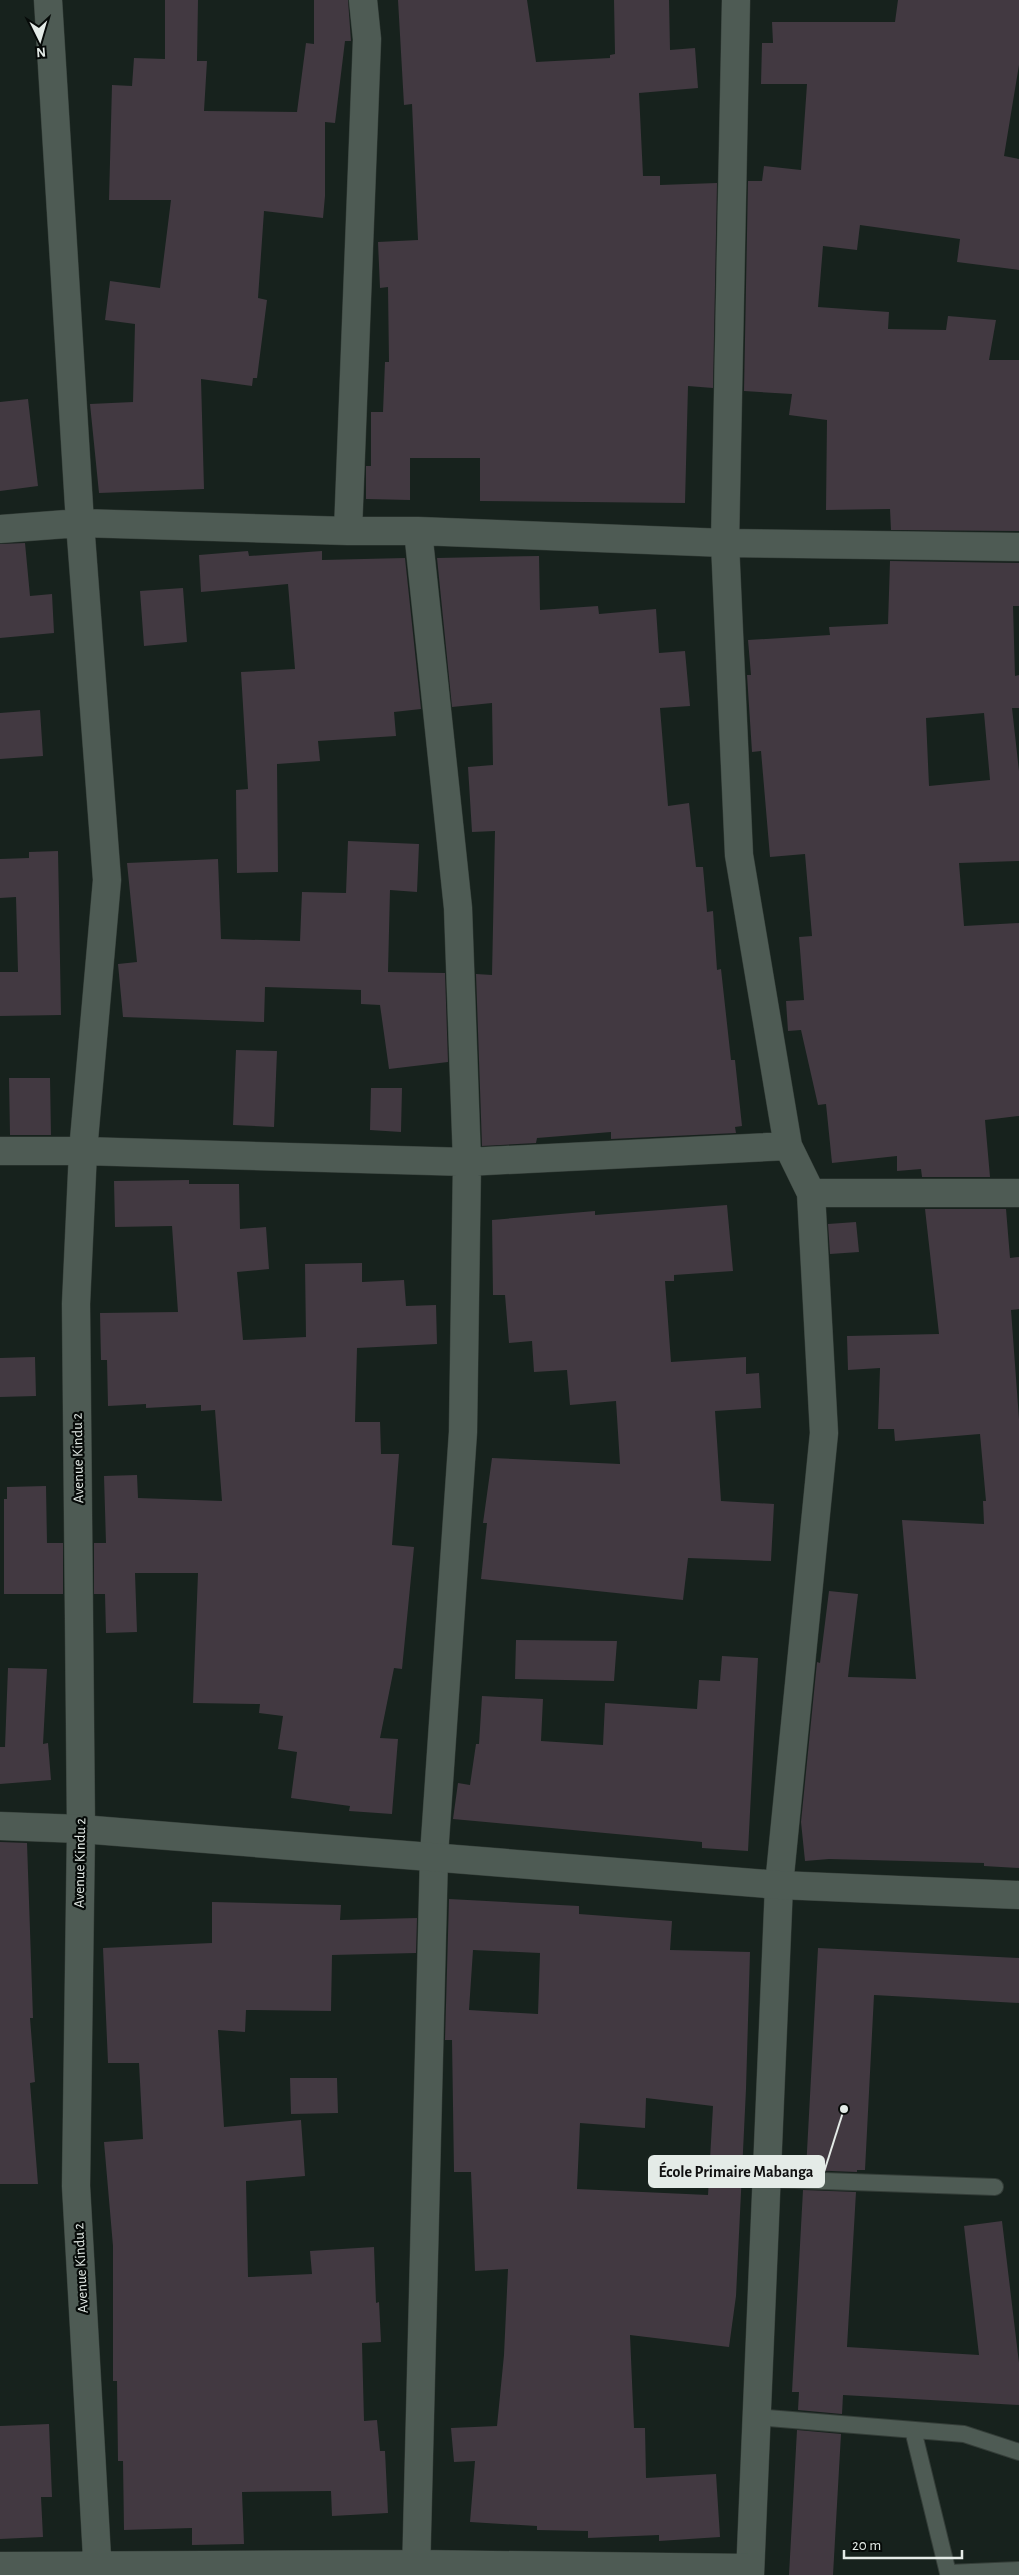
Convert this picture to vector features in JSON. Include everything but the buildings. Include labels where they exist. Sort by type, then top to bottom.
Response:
[{"type":"street","name":"Avenue Kindu 2","points":[[48,0],[80,523],[107,896],[83,1151],[76,1304],[81,1829],[76,2186],[98,2570]]},
{"type":"street","points":[[348,531],[367,39],[363,0]]},
{"type":"street","points":[[0,2566],[98,2570],[416,2569],[750,2572],[779,1884],[824,1433],[810,1193],[788,1146],[739,855],[726,543],[736,0]]},
{"type":"street","points":[[0,529],[80,523],[348,531],[418,531],[726,543],[1019,547]]},
{"type":"street","points":[[416,2569],[434,1855],[463,1432],[467,1162],[458,908],[418,531]]},
{"type":"street","points":[[0,1151],[83,1151],[467,1162],[788,1146]]},
{"type":"street","points":[[810,1193],[1019,1193]]},
{"type":"street","points":[[0,1826],[81,1829],[434,1855],[779,1884],[1019,1895]]},
{"type":"lane","points":[[766,2179],[994,2188]]},
{"type":"lane","points":[[756,2417],[964,2434],[1019,2452]]},
{"type":"lane","points":[[913,2430],[948,2573],[1019,2570]]},
{"type":"place","name":"École Primaire Mabanga","points":[[844,2109]]}]
